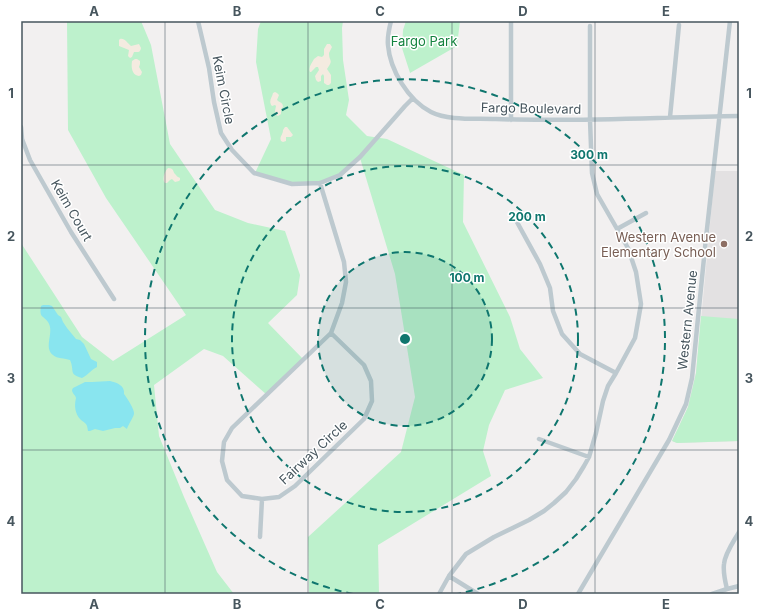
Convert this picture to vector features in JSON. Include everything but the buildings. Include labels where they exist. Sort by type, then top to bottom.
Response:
[{"type":"street","name":"Keim Circle","points":[[198,21],[209,68],[214,102],[221,133],[232,150],[254,173],[292,184],[320,183],[340,175],[356,161],[413,98]]},
{"type":"street","name":"Fargo Boulevard","points":[[391,21],[388,44],[391,60],[397,76],[419,104],[432,112],[449,117],[511,120],[590,120],[739,116]]},
{"type":"street","points":[[511,21],[511,120]]},
{"type":"street","name":"Western Avenue","points":[[579,592],[669,440],[686,404],[692,378],[730,21]]},
{"type":"street","points":[[670,117],[679,25]]},
{"type":"street","points":[[439,594],[449,576],[466,554],[494,537],[544,511],[566,492],[576,479],[589,458],[608,386],[635,338],[641,304],[636,272],[628,248],[597,194],[592,173],[590,120],[590,26]]},
{"type":"street","name":"Keim Court","points":[[21,127],[22,139],[30,160],[71,232],[114,299]]},
{"type":"street","name":"Fairway Circle","points":[[320,183],[344,262],[346,282],[342,303],[331,333],[232,428],[224,442],[222,461],[227,480],[242,496],[262,499],[279,497],[295,486],[364,419],[372,401],[371,381],[364,365],[331,333]]},
{"type":"street","points":[[617,229],[646,212]]},
{"type":"street","points":[[512,213],[540,264],[550,288],[553,311],[562,334],[580,354],[616,373]]},
{"type":"street","points":[[539,439],[589,458]]},
{"type":"street","points":[[260,537],[262,499]]},
{"type":"street","points":[[727,589],[724,579],[724,563],[729,549],[739,532]]},
{"type":"street","points":[[449,576],[478,594]]},
{"type":"street","points":[[712,594],[739,586]]},
{"type":"street","points":[[579,592],[585,594]]},
{"type":"shaded area","name":"Western Avenue Elementary School","points":[[715,171],[739,171],[739,441],[677,443],[672,441],[688,407],[696,373]]},
{"type":"green space","points":[[67,21],[141,21],[151,45],[170,144],[215,210],[248,223],[285,231],[300,275],[297,295],[268,323],[304,360],[267,395],[223,356],[204,349],[154,385],[159,436],[217,572],[234,594],[21,594],[21,243],[82,337],[113,361],[186,315],[106,198],[68,130]]},
{"type":"green space","points":[[261,21],[343,21],[343,60],[349,100],[346,115],[367,136],[387,139],[464,175],[463,222],[510,317],[520,349],[543,378],[505,390],[489,425],[483,451],[491,476],[378,545],[379,594],[294,594],[309,593],[308,537],[401,452],[415,397],[395,274],[360,158],[340,175],[320,183],[292,184],[255,173],[271,139],[256,62],[258,29]]},
{"type":"green space","name":"Fargo Park","points":[[406,21],[460,21],[457,46],[410,73],[402,48],[403,30]]},
{"type":"green space","points":[[701,316],[739,319],[739,441],[677,443],[672,441],[688,407],[696,373]]},
{"type":"sand","points":[[120,39],[125,40],[131,46],[139,44],[141,48],[140,51],[134,52],[130,58],[128,56],[129,50],[119,46]]},
{"type":"sand","points":[[327,44],[330,44],[332,47],[329,53],[331,62],[327,69],[331,75],[331,83],[329,85],[324,83],[323,74],[321,76],[321,81],[318,82],[316,80],[315,76],[319,70],[318,67],[310,72],[310,65],[318,56],[322,57],[324,55],[324,49]]},
{"type":"sand","points":[[135,59],[140,61],[139,67],[142,72],[139,76],[133,73],[132,69],[132,61]]},
{"type":"sand","points":[[275,92],[279,95],[277,100],[283,105],[281,114],[278,116],[276,115],[275,111],[276,106],[272,106],[270,103],[273,93]]},
{"type":"sand","points":[[285,127],[287,127],[293,135],[291,137],[286,137],[286,141],[283,142],[280,138]]},
{"type":"sand","points":[[168,168],[173,169],[175,174],[180,178],[179,181],[175,182],[172,179],[165,183],[164,176]]},
{"type":"water","points":[[41,306],[52,306],[76,339],[80,340],[84,344],[91,359],[97,362],[97,367],[82,378],[73,373],[70,360],[57,357],[50,352],[50,326],[41,313]]},
{"type":"water","points":[[110,381],[122,386],[124,394],[134,412],[133,416],[127,429],[123,426],[120,428],[103,431],[95,429],[88,431],[86,424],[76,413],[76,398],[72,392],[72,389],[85,382]]},
{"type":"place","name":"Western Avenue Elementary School","points":[[724,244]]}]
